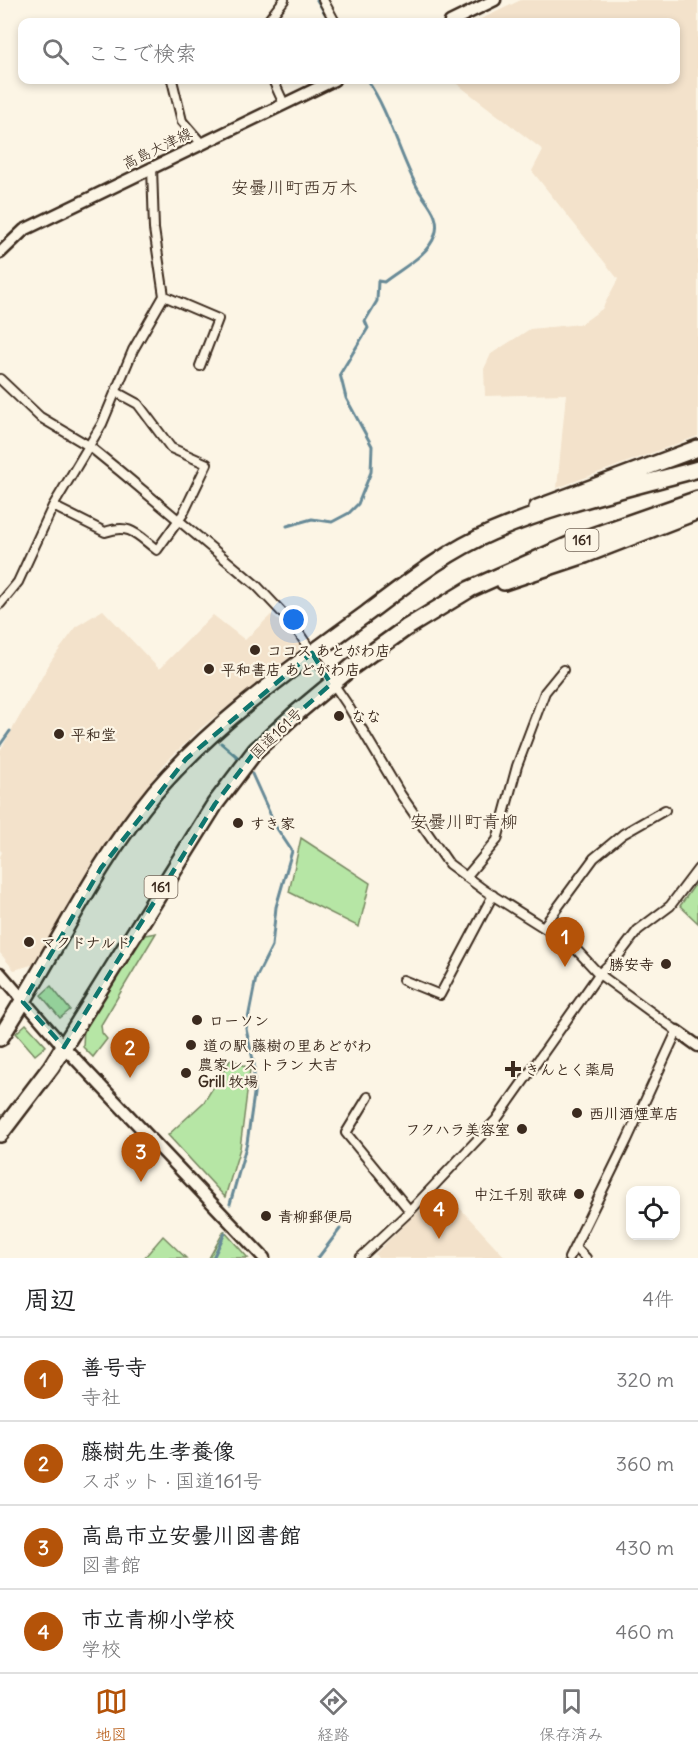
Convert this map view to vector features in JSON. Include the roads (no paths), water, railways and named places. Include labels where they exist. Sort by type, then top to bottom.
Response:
[{"type":"highway","points":[[492,532],[556,499],[698,448]]},
{"type":"highway","name":"161","points":[[0,1038],[101,868],[154,794],[203,742],[312,653],[438,561],[492,532],[558,509],[698,469]]},
{"type":"highway","name":"国道161号","points":[[0,1134],[64,1047],[170,872],[220,797],[256,750],[331,684],[406,628],[470,589],[578,541],[698,499]]},
{"type":"highway","points":[[470,589],[491,587],[574,559],[698,511]]},
{"type":"main road","points":[[458,18],[495,0]]},
{"type":"main road","name":"高島大津線","points":[[0,253],[24,230],[326,84]]},
{"type":"main road","points":[[0,973],[64,1047],[264,1258]]},
{"type":"main road","points":[[676,1031],[698,1046]]},
{"type":"street","points":[[270,18],[284,0]]},
{"type":"street","points":[[323,0],[333,18]]},
{"type":"street","points":[[173,84],[182,121],[201,143]]},
{"type":"street","points":[[275,84],[284,104]]},
{"type":"street","points":[[0,604],[18,582],[53,506],[102,424],[133,350],[164,296],[154,229],[152,167]]},
{"type":"street","points":[[164,296],[218,319],[200,366]]},
{"type":"street","points":[[0,379],[40,417],[89,446],[257,586],[292,623],[331,684],[347,704],[426,832],[449,864],[493,896],[573,946],[599,974],[676,1031],[627,1140],[569,1258]]},
{"type":"street","points":[[53,506],[105,532],[121,526],[128,528],[157,550],[196,492],[207,464],[171,448],[138,404],[116,392]]},
{"type":"street","points":[[466,877],[497,840],[525,745],[545,692],[563,670]]},
{"type":"street","points":[[544,926],[594,858],[623,834],[665,810]]},
{"type":"street","points":[[360,1258],[410,1211],[496,1120],[599,974],[619,955],[638,930],[670,906],[698,869]]},
{"type":"street","points":[[403,980],[440,995],[493,896]]},
{"type":"street","points":[[368,1097],[346,1133],[410,1211]]},
{"type":"street","points":[[575,1247],[586,1258]]},
{"type":"waterway","points":[[317,0],[328,18]]},
{"type":"waterway","points":[[287,526],[312,519],[332,522],[349,513],[358,504],[371,472],[372,446],[346,398],[340,374],[368,328],[365,321],[377,301],[378,281],[384,282],[420,256],[431,243],[437,228],[434,214],[416,185],[370,84]]},
{"type":"waterway","points":[[0,745],[10,731]]},
{"type":"waterway","points":[[221,743],[242,761]]},
{"type":"waterway","points":[[230,1204],[247,1143],[254,1094],[254,1064],[246,1029],[256,978],[272,946],[276,907],[292,851],[276,827],[252,774]]},
{"type":"waterway","points":[[318,1258],[340,1229]]},
{"type":"waterway","points":[[213,1258],[225,1233]]},
{"type":"place","name":"ココス あとがわ店","points":[[255,650]]},
{"type":"place","name":"平和書店 あどがわ店","points":[[209,669]]},
{"type":"place","name":"なな","points":[[339,716]]},
{"type":"place","name":"平和堂","points":[[59,734]]},
{"type":"place","name":"すき家","points":[[238,823]]},
{"type":"place","name":"マクドナルド","points":[[29,942]]},
{"type":"place","name":"勝安寺","points":[[666,964]]},
{"type":"place","name":"善号寺","points":[[565,967]]},
{"type":"place","name":"ローソン","points":[[197,1020]]},
{"type":"place","name":"道の駅 藤樹の里あどがわ","points":[[191,1045]]},
{"type":"place","name":"きんとく薬局","points":[[513,1069]]},
{"type":"place","name":"農家レストラン 大吉 Grill 牧場","points":[[186,1073]]},
{"type":"place","name":"藤樹先生孝養像","points":[[130,1078]]},
{"type":"place","name":"西川酒煙草店","points":[[577,1113]]},
{"type":"place","name":"フクハラ美容室","points":[[522,1129]]},
{"type":"place","name":"高島市立安曇川図書館","points":[[141,1182]]},
{"type":"place","name":"中江千別 歌碑","points":[[579,1194]]},
{"type":"place","name":"青柳郵便局","points":[[266,1216]]},
{"type":"place","name":"市立青柳小学校","points":[[439,1239]]},
{"type":"district","name":"安曇川町西万木","points":[[294,187]]},
{"type":"district","name":"安曇川町青柳","points":[[464,821]]}]
